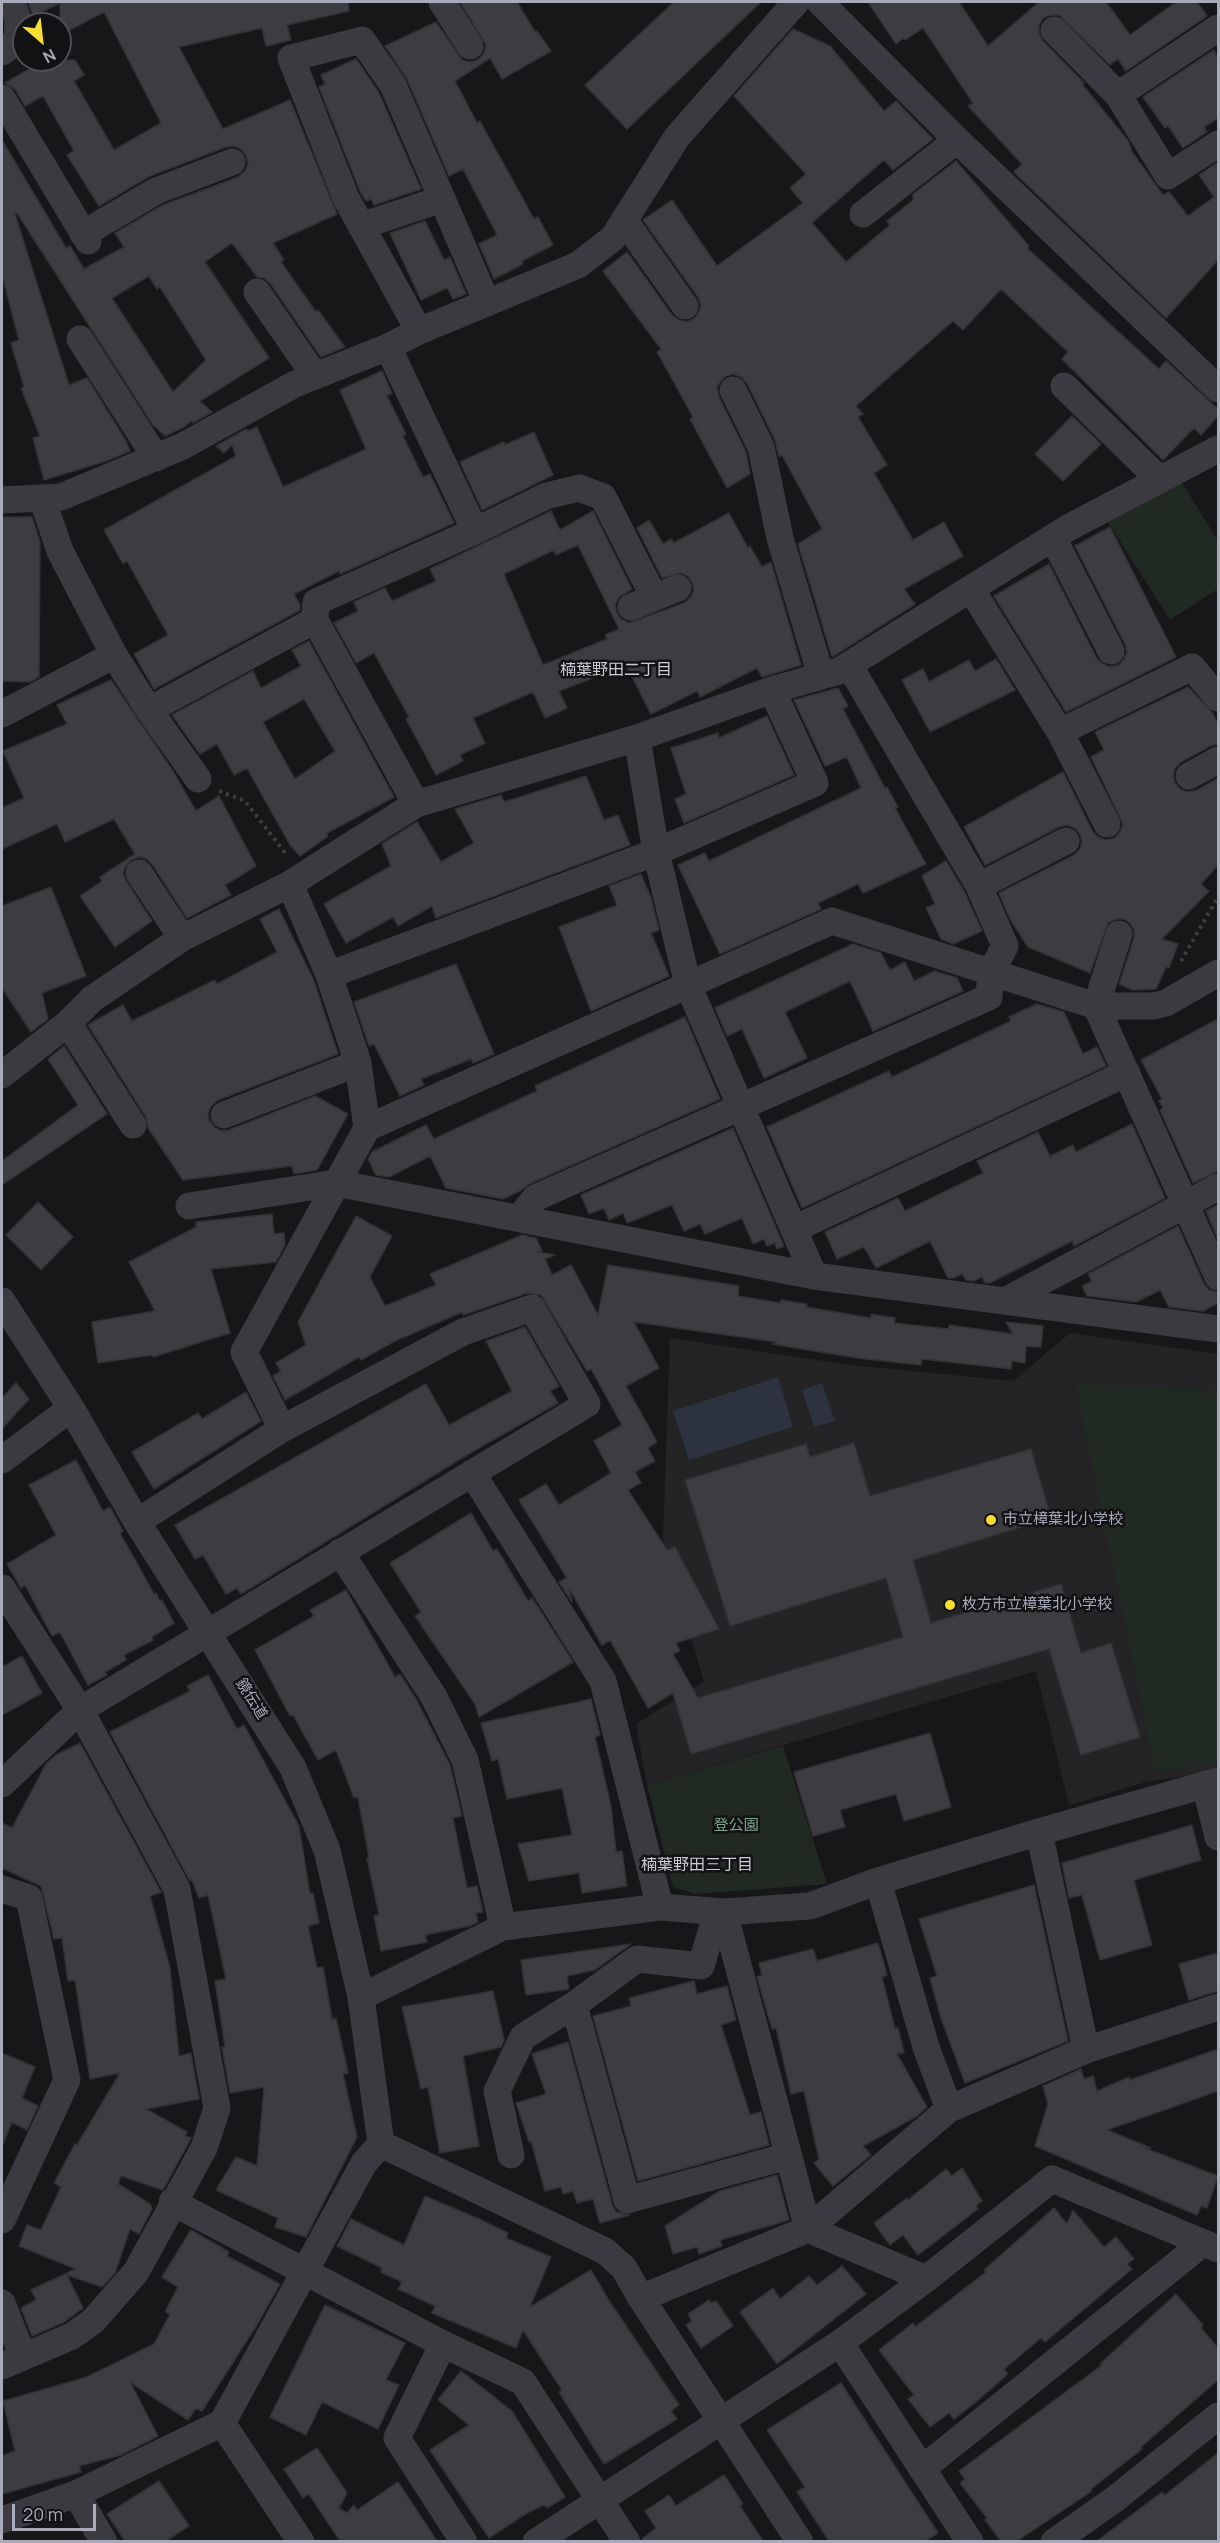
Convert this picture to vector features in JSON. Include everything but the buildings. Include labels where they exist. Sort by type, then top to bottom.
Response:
[{"type":"street","points":[[2,52],[17,41],[18,20],[12,2]]},
{"type":"street","points":[[442,2],[470,46]]},
{"type":"street","points":[[2,500],[61,496],[156,458],[315,376],[578,265],[613,238],[677,137],[796,2]]},
{"type":"street","points":[[820,2],[957,140],[1218,389]]},
{"type":"street","points":[[1118,95],[1218,28]]},
{"type":"street","points":[[1054,30],[1118,95],[1168,176],[1218,144]]},
{"type":"street","points":[[419,331],[346,198],[291,58],[362,40],[393,84],[487,303]]},
{"type":"street","points":[[2,98],[86,237],[156,191],[232,162]]},
{"type":"street","points":[[863,214],[957,140]]},
{"type":"street","points":[[361,226],[442,199]]},
{"type":"street","points":[[624,220],[685,306]]},
{"type":"street","points":[[257,292],[315,376]]},
{"type":"street","points":[[80,339],[156,458]]},
{"type":"street","points":[[388,347],[475,531]]},
{"type":"street","points":[[1064,386],[1160,480]]},
{"type":"street","points":[[733,390],[761,447],[780,538],[821,676]]},
{"type":"street","points":[[2,1076],[68,1023],[92,999],[182,938],[296,879],[416,804],[637,738],[772,690],[839,671],[1053,538],[1218,449]]},
{"type":"street","points":[[416,804],[315,620],[316,602],[475,531],[546,496],[579,488],[603,497],[654,597]]},
{"type":"street","points":[[42,498],[60,551],[114,655],[149,710],[198,779]]},
{"type":"street","points":[[1053,538],[1111,651]]},
{"type":"street","points":[[971,589],[1060,732],[1107,824]]},
{"type":"street","points":[[149,710],[315,620]]},
{"type":"street","points":[[2,714],[114,655]]},
{"type":"street","points":[[520,1217],[535,1198],[989,997],[991,972],[1005,946],[979,886],[849,664]]},
{"type":"street","points":[[1060,732],[1192,667],[1218,698]]},
{"type":"street","points":[[329,975],[656,852],[815,783],[772,690]]},
{"type":"street","points":[[637,738],[656,852],[688,986],[814,1276]]},
{"type":"street","points":[[1189,776],[1218,760]]},
{"type":"street","points":[[979,886],[1066,841]]},
{"type":"street","points":[[139,873],[182,938]]},
{"type":"street","points":[[296,879],[358,1064],[367,1128]]},
{"type":"street","points":[[282,1429],[244,1352],[367,1128],[832,921],[1096,1006],[1154,1006],[1166,1003],[1218,973]]},
{"type":"street","points":[[1119,934],[1096,1006],[1218,1276]]},
{"type":"street","points":[[68,1023],[133,1125]]},
{"type":"street","points":[[224,1115],[358,1064]]},
{"type":"street","points":[[794,1229],[1126,1073]]},
{"type":"street","points":[[189,1206],[336,1183],[814,1276],[1218,1329]]},
{"type":"street","points":[[1005,1301],[1218,1187]]},
{"type":"street","name":"鏡伝道","points":[[2,1301],[71,1408],[137,1522],[209,1632],[298,1778],[327,1850],[361,1997],[381,2144]]},
{"type":"street","points":[[2,1785],[80,1710],[587,1404],[532,1308],[463,1332],[282,1429],[137,1522]]},
{"type":"street","points":[[2,1460],[71,1408]]},
{"type":"street","points":[[472,1473],[603,1681],[660,1907]]},
{"type":"street","points":[[340,1552],[434,1697],[465,1760],[503,1927]]},
{"type":"street","points":[[2,1588],[80,1710],[177,1889],[217,2108],[204,2148],[135,2272],[93,2321],[72,2336],[12,2361],[2,2303]]},
{"type":"street","points":[[361,1997],[503,1927],[660,1907],[720,1912],[810,1906],[878,1881],[1212,1783],[1218,1838]]},
{"type":"street","points":[[1039,1832],[1086,2050]]},
{"type":"street","points":[[878,1881],[926,2047],[949,2109]]},
{"type":"street","points":[[2,1889],[29,1898],[67,2080],[2,2220]]},
{"type":"street","points":[[511,2156],[497,2091],[523,2037],[574,2006],[637,1959],[701,1966],[720,1912]]},
{"type":"street","points":[[720,1912],[808,2229]]},
{"type":"street","points":[[574,2006],[627,2200],[788,2156]]},
{"type":"street","points":[[641,2298],[808,2229],[949,2109],[1086,2050],[1218,2007]]},
{"type":"street","points":[[2,2520],[76,2494],[222,2423],[364,2163],[381,2144],[605,2251],[624,2268],[641,2298],[800,2541]]},
{"type":"street","points":[[536,2541],[840,2343],[926,2279],[1052,2179],[1211,2246],[922,2469]]},
{"type":"street","points":[[172,2202],[443,2344],[523,2382],[627,2541]]},
{"type":"street","points":[[808,2229],[926,2279]]},
{"type":"street","points":[[840,2343],[970,2541]]},
{"type":"street","points":[[443,2344],[397,2438],[464,2541]]},
{"type":"street","points":[[1054,2541],[1115,2499],[1218,2416]]},
{"type":"street","points":[[222,2423],[301,2541]]},
{"type":"street","points":[[76,2494],[104,2541]]},
{"type":"path","points":[[198,779],[213,789],[245,801],[296,879]]},
{"type":"path","points":[[1178,966],[1218,897]]},
{"type":"shaded area","name":"枚方市立樟葉北小学校","points":[[1070,1333],[1218,1354],[1218,1771],[1146,1782],[1069,1805],[1036,1671],[647,1785],[636,1724],[704,1682],[663,1539],[670,1338],[850,1365],[1013,1381]]},
{"type":"green space","points":[[1179,478],[1218,541],[1218,589],[1170,620],[1108,522]]},
{"type":"green space","points":[[1075,1382],[1218,1391],[1218,1764],[1155,1773]]},
{"type":"green space","name":"登公園","points":[[783,1746],[827,1884],[695,1894],[673,1887],[647,1785]]},
{"type":"water","points":[[778,1377],[793,1427],[689,1460],[673,1411]]},
{"type":"water","points":[[822,1383],[835,1421],[814,1427],[802,1390]]},
{"type":"place","name":"市立樟葉北小学校","points":[[991,1520]]},
{"type":"place","name":"枚方市立樟葉北小学校","points":[[950,1605]]},
{"type":"district","name":"楠葉野田二丁目","points":[[616,671]]},
{"type":"district","name":"楠葉野田三丁目","points":[[697,1866]]}]
